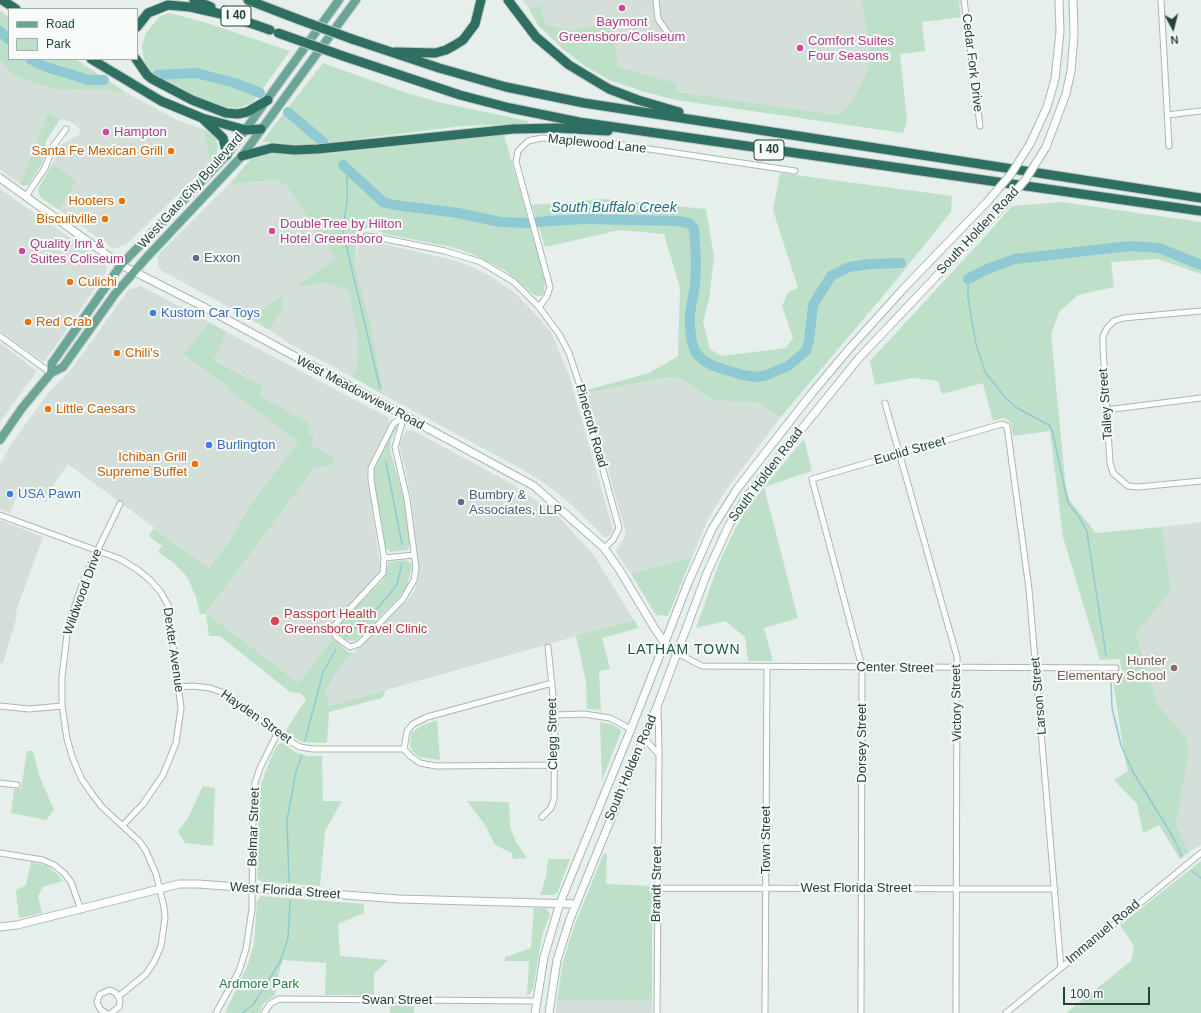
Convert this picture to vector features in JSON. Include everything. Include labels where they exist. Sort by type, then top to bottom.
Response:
[{"type":"highway","points":[[2,0],[14,8]]},
{"type":"highway","name":"I 40","points":[[194,0],[274,31],[426,85],[510,108],[579,122],[707,139],[766,149],[1201,211]]},
{"type":"highway","name":"I 40","points":[[248,0],[387,52],[498,85],[546,96],[1201,198]]},
{"type":"highway","points":[[387,52],[435,53],[446,50],[455,45],[463,40],[475,24],[480,0]]},
{"type":"highway","points":[[508,0],[536,37],[570,65],[590,78],[631,98],[711,122]]},
{"type":"highway","points":[[138,26],[148,13],[156,8],[174,5],[190,6],[230,16],[274,31]]},
{"type":"highway","points":[[93,60],[157,99],[202,118],[246,130],[261,129]]},
{"type":"highway","points":[[137,60],[146,75],[152,79],[192,100],[226,113],[238,114],[248,112],[268,100]]},
{"type":"highway","points":[[202,118],[224,138],[227,155]]},
{"type":"highway","points":[[242,156],[272,148],[318,150],[513,129],[558,128],[707,139]]},
{"type":"main road","name":"West Gate City Boulevard","points":[[51,373],[52,363],[121,265],[227,155],[339,0]]},
{"type":"main road","name":"West Gate City Boulevard","points":[[0,440],[22,408],[51,373],[63,367],[115,294],[242,156],[356,0]]},
{"type":"main road","name":"South Holden Road","points":[[535,1013],[544,957],[560,903],[703,548],[723,510],[737,489],[812,393],[849,349],[1011,174],[1030,144],[1047,107],[1055,78],[1060,32],[1059,0]]},
{"type":"main road","name":"South Holden Road","points":[[549,1013],[557,960],[576,904],[658,704],[719,545],[729,525],[745,499],[859,358],[1004,205],[1026,179],[1046,147],[1066,94],[1071,70],[1074,36],[1073,0]]},
{"type":"main road","name":"West Meadowview Road","points":[[0,178],[121,265],[202,306],[404,416],[478,454],[534,486],[604,548],[619,569],[664,642],[677,653]]},
{"type":"main road","name":"West Florida Street","points":[[0,927],[18,926],[179,884],[198,884],[399,899],[576,904]]},
{"type":"street","points":[[656,0],[658,19],[670,36]]},
{"type":"street","name":"Cedar Fork Drive","points":[[964,0],[980,126]]},
{"type":"street","points":[[1161,0],[1169,146]]},
{"type":"street","points":[[1167,115],[1201,111]]},
{"type":"street","points":[[26,196],[45,168],[54,145],[66,129]]},
{"type":"street","name":"Maplewood Lane","points":[[539,307],[547,296],[550,287],[516,162],[518,151],[528,141],[542,138],[616,144],[795,171]]},
{"type":"street","points":[[366,236],[445,251],[481,262],[514,282],[539,307]]},
{"type":"street","name":"Pinecroft Road","points":[[539,307],[559,334],[568,352],[580,386],[619,528],[613,540],[604,548]]},
{"type":"street","name":"Talley Street","points":[[1201,310],[1123,318],[1114,321],[1108,326],[1103,336],[1106,410],[1110,463],[1113,473],[1119,480],[1128,486],[1138,487],[1201,481]]},
{"type":"street","points":[[0,336],[51,373]]},
{"type":"street","points":[[1106,410],[1201,398]]},
{"type":"street","name":"Victory Street","points":[[885,403],[957,657],[958,889],[956,1013]]},
{"type":"street","points":[[404,416],[395,447],[406,494],[415,574],[407,595],[359,644],[353,646],[346,645],[336,637],[333,627],[383,573],[384,558],[371,480],[371,468],[393,424],[404,416]]},
{"type":"street","name":"Euclid Street","points":[[812,479],[1002,424],[1008,426]]},
{"type":"street","name":"Larson Street","points":[[1008,426],[1029,589],[1037,669],[1061,968]]},
{"type":"street","name":"Dorsey Street","points":[[812,479],[862,667],[861,1013]]},
{"type":"street","name":"Wildwood Drive","points":[[111,1013],[119,1007],[119,996],[146,974],[162,946],[165,918],[156,874],[146,851],[140,842],[123,825],[102,807],[81,778],[67,738],[62,706],[62,663],[68,626],[97,550],[120,504]]},
{"type":"street","name":"Dexter Avenue","points":[[0,514],[120,559],[138,570],[160,591],[168,605],[179,687],[180,724],[176,743],[163,775],[143,804],[123,825]]},
{"type":"street","points":[[384,558],[414,555]]},
{"type":"street","name":"Clegg Street","points":[[542,817],[551,808],[554,799],[554,715],[548,647]]},
{"type":"street","name":"Center Street","points":[[677,653],[702,666],[958,669],[1116,668]]},
{"type":"street","name":"Town Street","points":[[765,1013],[767,666]]},
{"type":"street","points":[[552,683],[426,717],[413,724],[407,731],[404,749],[410,756],[420,763],[436,766],[554,765]]},
{"type":"street","name":"Hayden Street","points":[[179,687],[192,686],[210,688],[224,693],[277,734],[300,747],[313,749],[404,749]]},
{"type":"street","name":"Brandt Street","points":[[657,1013],[656,888],[659,755],[658,704]]},
{"type":"street","points":[[0,706],[29,709],[62,706]]},
{"type":"street","points":[[554,715],[584,714],[610,718],[631,729]]},
{"type":"street","name":"Belmar Street","points":[[216,1013],[239,971],[246,949],[250,927],[252,889],[252,806],[255,783],[260,768],[277,734]]},
{"type":"street","points":[[644,738],[659,755]]},
{"type":"street","points":[[0,782],[18,785]]},
{"type":"street","points":[[0,853],[43,860],[54,865],[64,873],[70,882],[81,910]]},
{"type":"street","name":"Immanuel Road","points":[[1006,1013],[1201,853]]},
{"type":"street","name":"West Florida Street","points":[[656,888],[1055,889]]},
{"type":"street","points":[[106,1013],[98,1006],[100,994],[110,990],[119,996]]},
{"type":"street","name":"Swan Street","points":[[264,1013],[270,1004],[279,999],[536,1001]]},
{"type":"shaded area","points":[[523,0],[861,0],[870,52],[867,72],[852,102],[837,115],[678,92],[676,83],[618,68],[613,23],[569,30],[545,24],[541,6],[529,9]]},
{"type":"shaded area","points":[[0,60],[11,73],[18,77],[55,90],[98,89],[127,93],[177,120],[203,129],[210,163],[126,245],[118,248],[112,248],[59,210],[77,181],[53,163],[62,144],[79,135],[80,129],[70,121],[60,119],[48,112],[20,184],[0,169]]},
{"type":"shaded area","points":[[277,180],[287,185],[337,259],[294,288],[326,283],[348,290],[358,340],[357,367],[352,377],[290,344],[269,330],[284,307],[282,296],[249,318],[162,271],[158,266],[158,255],[231,182],[233,184]]},
{"type":"shaded area","points":[[0,189],[106,263],[106,272],[45,361],[42,361],[0,331]]},
{"type":"shaded area","points":[[375,242],[457,261],[475,268],[495,279],[516,294],[552,334],[569,375],[613,530],[610,535],[605,538],[572,505],[546,484],[518,467],[382,394],[382,386],[371,327],[355,264],[358,243],[370,246]]},
{"type":"shaded area","points":[[139,285],[209,322],[183,356],[224,384],[229,390],[298,442],[250,505],[229,542],[209,568],[68,464],[53,485],[47,502],[19,491],[10,513],[0,509],[0,464],[11,444],[46,396],[73,367],[127,292],[130,289],[137,288]]},
{"type":"shaded area","points":[[227,332],[389,419],[388,425],[367,470],[380,566],[378,575],[331,623],[329,629],[335,640],[330,642],[299,683],[206,613],[314,467],[332,465],[311,445],[307,433],[310,424],[260,396],[264,387],[214,359]]},
{"type":"shaded area","points":[[0,343],[37,371],[0,422]]},
{"type":"shaded area","points":[[669,377],[681,379],[713,400],[760,403],[780,418],[726,490],[709,517],[692,557],[631,574],[616,552],[626,534],[587,393]]},
{"type":"shaded area","points":[[412,430],[516,486],[560,518],[593,554],[634,620],[329,706],[326,691],[337,671],[353,653],[407,601],[414,591],[418,578],[419,568],[411,497],[400,447],[406,431]]},
{"type":"shaded area","points":[[0,520],[43,537],[16,611],[17,616],[3,663],[0,663]]},
{"type":"shaded area","name":"Hunter Elementary School","points":[[1201,522],[1201,845],[1189,852],[1176,825],[1189,750],[1186,737],[1157,704],[1136,632],[1171,591],[1162,527]]},
{"type":"shaded area","points":[[557,1000],[652,1001],[652,1013],[556,1013]]},
{"type":"green space","points":[[861,0],[959,0],[961,17],[922,22],[925,51],[900,54],[907,121],[903,133],[676,100],[645,92],[609,80],[585,66],[564,50],[539,26],[529,9],[541,5],[545,24],[569,30],[613,23],[618,67],[676,83],[678,92],[837,115],[852,102],[867,72],[870,52]]},
{"type":"green space","points":[[0,11],[8,16],[8,60],[77,60],[127,93],[98,89],[55,90],[18,77],[11,73],[0,60]]},
{"type":"green space","points":[[170,13],[207,23],[290,51],[253,102],[239,108],[221,107],[176,88],[148,72],[142,46],[146,33],[160,16]]},
{"type":"green space","points":[[323,63],[407,93],[438,102],[528,121],[527,124],[462,126],[310,145],[263,142],[263,140]]},
{"type":"green space","points":[[48,112],[60,119],[46,141],[42,164],[28,185],[24,186],[20,184]]},
{"type":"green space","points":[[203,129],[214,135],[218,140],[216,141],[218,145],[217,153],[210,163]]},
{"type":"green space","points":[[504,135],[542,268],[545,280],[544,293],[541,296],[534,295],[506,271],[470,253],[451,247],[386,234],[372,228],[361,230],[357,235],[355,264],[371,327],[382,386],[382,394],[352,377],[357,367],[358,340],[348,290],[326,283],[293,288],[336,259],[287,186],[277,180],[233,184],[231,182],[250,160],[262,152],[288,155],[328,154]]},
{"type":"green space","points":[[53,163],[77,181],[59,210],[41,198],[38,189]]},
{"type":"green space","points":[[780,173],[952,196],[951,212],[893,284],[780,418],[760,403],[713,400],[681,379],[669,377],[587,393],[587,390],[649,373],[678,356],[680,288],[664,234],[620,230],[545,247],[532,205],[602,199],[706,209],[714,258],[709,299],[703,322],[710,349],[721,356],[786,348],[793,338],[782,306],[788,292],[798,288],[773,210]]},
{"type":"green space","points":[[1062,202],[1201,222],[1201,274],[1158,259],[1111,262],[1114,287],[1078,295],[1059,312],[1051,335],[1066,489],[1070,501],[1096,533],[1162,527],[1171,591],[1136,633],[1157,704],[1186,737],[1189,750],[1176,825],[1189,852],[1180,859],[1159,825],[1143,833],[1137,804],[1114,780],[1128,771],[1113,680],[1123,679],[1120,659],[1100,660],[1063,537],[1050,431],[1013,436],[1011,423],[1007,419],[1003,418],[993,421],[983,383],[942,394],[938,381],[913,378],[875,385],[870,361],[1012,206]]},
{"type":"green space","points":[[282,296],[284,307],[269,330],[249,318]]},
{"type":"green space","points":[[209,322],[227,332],[214,360],[264,387],[260,396],[311,424],[307,433],[313,436],[311,445],[335,458],[332,465],[314,468],[206,613],[299,683],[330,642],[335,640],[348,652],[353,653],[337,671],[326,691],[329,706],[386,690],[382,698],[329,712],[327,743],[302,742],[285,732],[306,699],[300,693],[290,692],[220,636],[209,636],[206,614],[200,614],[196,597],[187,577],[174,563],[158,552],[162,546],[149,536],[154,528],[209,568],[229,542],[250,505],[298,442],[229,390],[224,384],[183,355]]},
{"type":"green space","points":[[395,426],[397,427],[391,440],[390,450],[403,496],[410,545],[407,550],[390,552],[385,547],[373,474],[376,462]]},
{"type":"green space","points":[[804,439],[812,471],[764,487]]},
{"type":"green space","points":[[764,487],[798,618],[764,628],[773,661],[748,661],[745,637],[725,621],[696,628],[719,563],[735,529],[748,507]]},
{"type":"green space","points":[[692,557],[668,616],[656,615],[631,574]]},
{"type":"green space","points":[[406,560],[411,563],[412,566],[406,590],[356,641],[345,640],[339,634],[339,624],[383,580],[389,562]]},
{"type":"green space","points":[[634,620],[639,628],[602,638],[610,669],[599,671],[601,710],[587,709],[586,682],[576,636]]},
{"type":"green space","points":[[437,720],[440,760],[419,757],[413,752],[410,746],[411,733],[421,726]]},
{"type":"green space","points":[[600,722],[611,724],[620,729],[621,732],[602,780]]},
{"type":"green space","points":[[283,743],[295,752],[307,756],[322,756],[323,801],[342,801],[325,831],[320,886],[262,882],[257,878],[259,799],[261,784],[278,744]]},
{"type":"green space","points":[[27,751],[33,751],[39,775],[54,810],[46,820],[11,813],[14,789],[21,789]]},
{"type":"green space","points":[[203,786],[215,788],[213,846],[185,843],[178,831],[188,818]]},
{"type":"green space","points":[[467,801],[509,802],[510,827],[516,842],[527,858],[513,859],[512,853],[495,845],[485,825]]},
{"type":"green space","points":[[604,853],[607,854],[606,884],[652,886],[652,1001],[557,1000],[563,962],[573,929]]},
{"type":"green space","points":[[548,859],[570,859],[557,893],[554,895],[540,895],[546,877]]},
{"type":"green space","points":[[1201,861],[1201,1013],[1066,1013],[1131,961],[1134,946],[1120,925]]},
{"type":"green space","points":[[31,862],[47,866],[63,881],[43,887],[38,896],[42,913],[19,918],[16,890],[26,885]]},
{"type":"green space","name":"Ardmore Park","points":[[261,896],[364,904],[364,913],[338,924],[340,956],[388,960],[374,974],[374,995],[325,995],[326,963],[283,960],[275,995],[263,1004],[259,1013],[225,1013],[248,964],[254,944],[257,901]]},
{"type":"green space","points":[[534,908],[545,908],[550,915],[542,936],[533,990],[527,996],[529,961],[505,961],[505,957],[531,948]]},
{"type":"green space","points":[[390,1005],[414,1006],[414,1013],[390,1013]]},
{"type":"waterway","name":"South Buffalo Creek","points":[[0,31],[8,39]]},
{"type":"waterway","name":"South Buffalo Creek","points":[[32,60],[46,67],[89,80],[104,80]]},
{"type":"waterway","name":"South Buffalo Creek","points":[[157,75],[196,73],[235,83],[260,93]]},
{"type":"waterway","name":"South Buffalo Creek","points":[[288,112],[323,142]]},
{"type":"waterway","name":"South Buffalo Creek","points":[[343,165],[383,202],[394,205],[458,213],[500,222],[530,223]]},
{"type":"waterway","points":[[347,168],[347,200],[343,232],[380,388]]},
{"type":"waterway","name":"South Buffalo Creek","points":[[537,222],[583,219],[679,221],[689,223],[694,228],[696,261],[695,285],[690,313],[692,343],[696,353],[703,360],[713,366],[743,375],[757,377],[767,375],[788,366],[806,351],[809,341],[813,305],[831,276],[849,267],[870,264],[901,263]]},
{"type":"waterway","name":"South Buffalo Creek","points":[[968,279],[985,270],[1015,259],[1130,246],[1159,248],[1201,265]]},
{"type":"waterway","points":[[968,279],[968,298],[976,344],[985,372],[1005,397],[1017,408],[1049,425],[1052,430],[1068,503],[1079,517],[1087,532],[1106,655]]},
{"type":"waterway","points":[[386,462],[402,544]]},
{"type":"waterway","points":[[346,636],[373,613],[389,595],[397,584],[402,563]]},
{"type":"waterway","points":[[305,741],[323,672],[336,649]]},
{"type":"waterway","points":[[1111,683],[1112,708],[1121,745],[1133,772],[1172,835],[1182,856]]},
{"type":"waterway","points":[[289,882],[287,820],[296,771],[302,755]]},
{"type":"waterway","points":[[1192,871],[1201,878]]},
{"type":"waterway","points":[[242,1013],[253,1005],[280,962],[288,938],[290,901]]},
{"type":"place","name":"Baymont Greensboro/Coliseum","points":[[622,8]]},
{"type":"place","name":"Comfort Suites Four Seasons","points":[[800,48]]},
{"type":"place","name":"Hampton","points":[[106,132]]},
{"type":"place","name":"Santa Fe Mexican Grill","points":[[171,151]]},
{"type":"place","name":"Hooters","points":[[122,201]]},
{"type":"place","name":"Biscuitville","points":[[105,219]]},
{"type":"place","name":"DoubleTree by Hilton Hotel Greensboro","points":[[272,231]]},
{"type":"place","name":"Quality Inn & Suites Coliseum","points":[[22,251]]},
{"type":"place","name":"Exxon","points":[[196,258]]},
{"type":"place","name":"Culichi","points":[[70,282]]},
{"type":"place","name":"Kustom Car Toys","points":[[153,313]]},
{"type":"place","name":"Red Crab","points":[[28,322]]},
{"type":"place","name":"Chili's","points":[[117,353]]},
{"type":"place","name":"Little Caesars","points":[[48,409]]},
{"type":"place","name":"Burlington","points":[[209,445]]},
{"type":"place","name":"Ichiban Grill Supreme Buffet","points":[[195,464]]},
{"type":"place","name":"USA Pawn","points":[[10,494]]},
{"type":"place","name":"Bumbry & Associates, LLP","points":[[461,502]]},
{"type":"place","name":"Passport Health Greensboro Travel Clinic","points":[[275,621]]},
{"type":"place","name":"Hunter Elementary School","points":[[1174,668]]},
{"type":"district","name":"LATHAM TOWN","points":[[684,650]]}]
